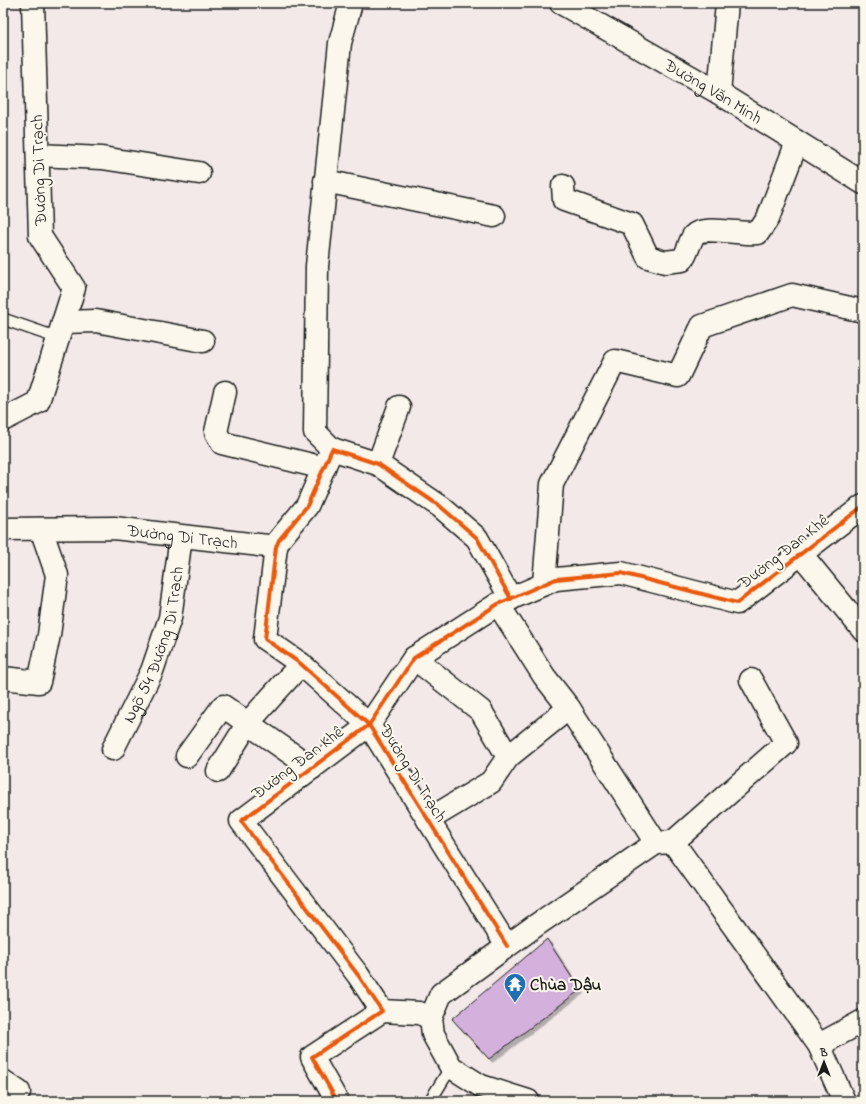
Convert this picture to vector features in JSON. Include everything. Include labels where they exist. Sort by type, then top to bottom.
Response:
[{"type":"street","name":"Đường Di Trạch","points":[[3,420],[38,402],[74,288],[40,236],[33,3]]},
{"type":"street","points":[[276,547],[278,540],[307,506],[328,458],[316,432],[317,266],[340,43],[351,3]]},
{"type":"street","name":"Đường Văn Minh","points":[[561,3],[719,93],[863,183]]},
{"type":"street","points":[[719,93],[727,3]]},
{"type":"street","points":[[563,186],[562,196],[564,200],[632,224],[648,257],[665,262],[682,260],[687,254],[694,236],[698,233],[717,231],[758,233],[768,218],[798,142]]},
{"type":"street","points":[[38,155],[102,158],[199,174]]},
{"type":"street","points":[[325,181],[494,216]]},
{"type":"street","points":[[544,584],[552,484],[615,361],[678,376],[702,326],[792,296],[863,311]]},
{"type":"street","points":[[61,330],[96,321],[203,341]]},
{"type":"street","points":[[225,392],[216,432],[222,443],[378,464],[441,507],[477,538],[504,601],[544,676],[569,708],[664,842],[819,1045],[844,1101]]},
{"type":"street","points":[[378,464],[399,407]]},
{"type":"street","name":"Đường Đan Khê","points":[[382,1011],[358,975],[241,821],[368,725],[414,658],[504,601],[556,579],[621,573],[737,603],[862,507]]},
{"type":"street","name":"Đường Di Trạch","points":[[3,529],[114,528],[276,547],[265,639],[301,664],[368,725],[507,946]]},
{"type":"street","points":[[3,678],[39,682],[50,635],[57,574],[41,529]]},
{"type":"street","name":"Ngõ 54 Đường Di Trạch","points":[[113,749],[152,671],[170,618],[181,537]]},
{"type":"street","points":[[801,554],[863,630]]},
{"type":"street","points":[[414,658],[481,711],[508,757]]},
{"type":"street","points":[[218,771],[248,723],[301,664]]},
{"type":"street","points":[[528,1101],[481,1086],[451,1067],[433,1034],[431,1018],[441,994],[507,946],[664,842],[786,743],[751,680]]},
{"type":"street","points":[[187,756],[223,706],[312,768]]},
{"type":"street","points":[[428,820],[490,782],[508,757],[569,708]]},
{"type":"street","points":[[337,1101],[312,1057],[382,1011],[419,1013],[431,1018]]},
{"type":"street","points":[[819,1045],[863,1022]]},
{"type":"lane","points":[[3,319],[61,330]]},
{"type":"lane","points":[[430,1101],[451,1067]]},
{"type":"building","name":"Chùa Dậu","points":[[547,939],[580,990],[489,1059],[452,1019]]},
{"type":"cycle path","points":[[507,946],[369,725],[301,664],[265,639],[276,547],[279,540],[307,506],[332,449],[378,464],[441,507],[477,538],[511,599]]},
{"type":"cycle path","points":[[337,1101],[312,1057],[382,1011],[358,975],[241,821],[369,725],[414,658],[498,604],[556,579],[621,573],[737,603],[863,506]]},
{"type":"place","name":"Chùa Dậu","points":[[515,1004]]}]
